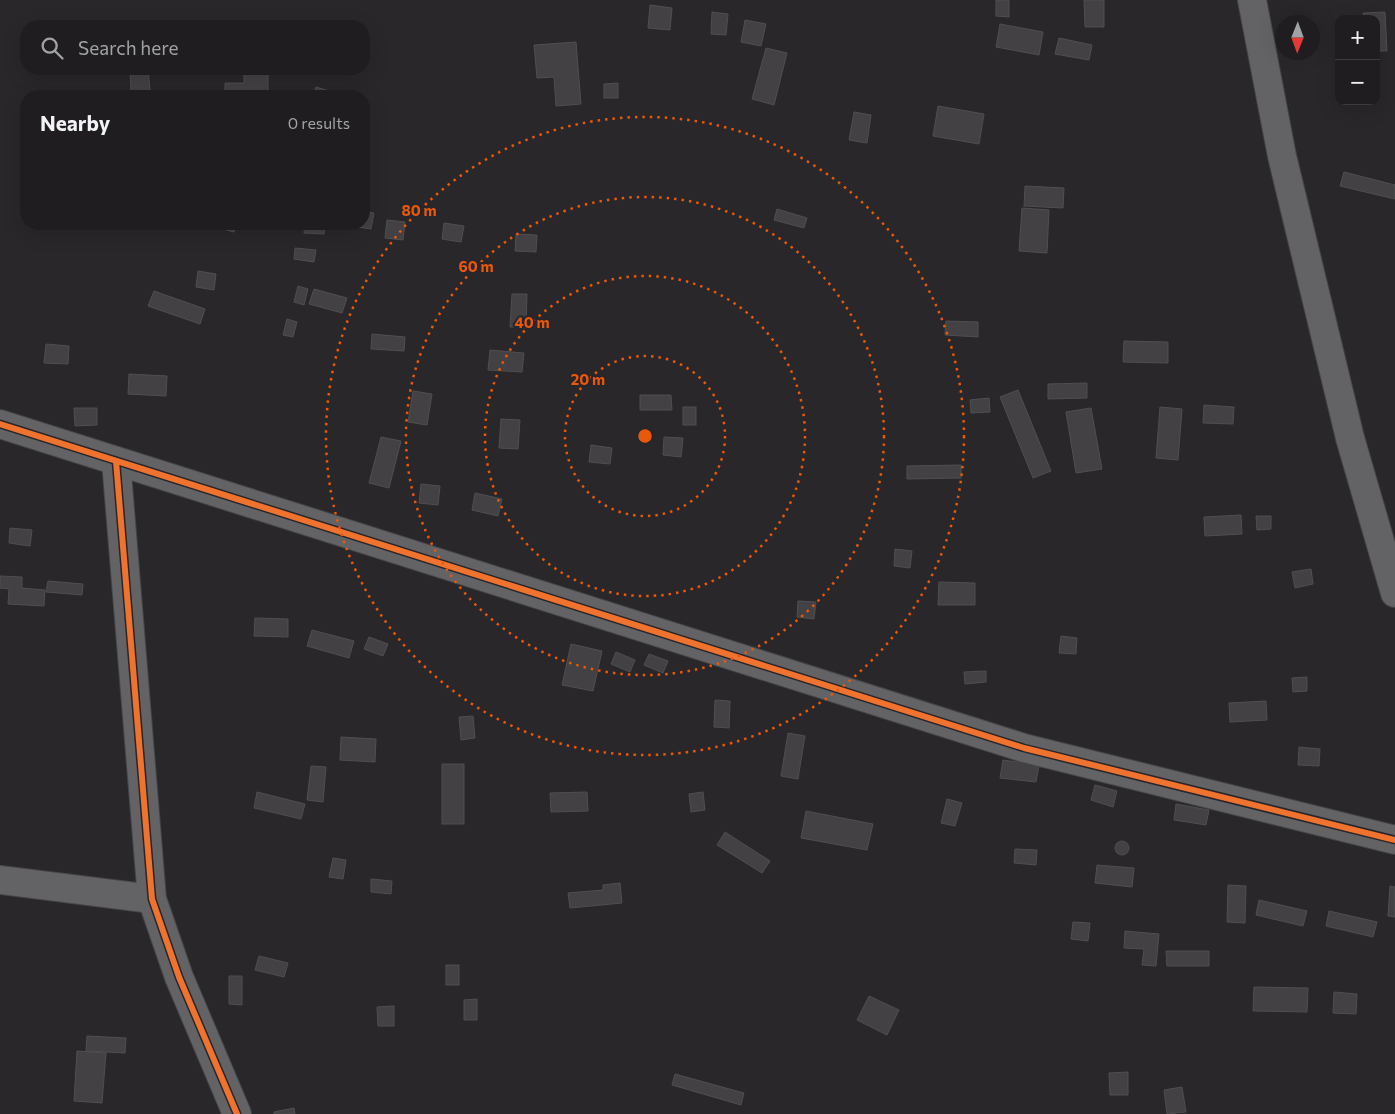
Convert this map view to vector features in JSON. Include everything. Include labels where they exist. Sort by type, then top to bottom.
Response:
[{"type":"street","points":[[1252,0],[1282,156],[1350,438],[1395,593]]},
{"type":"street","points":[[0,424],[1024,748],[1395,840]]},
{"type":"street","points":[[116,461],[152,899],[179,977],[237,1114]]},
{"type":"street","points":[[0,880],[152,899]]},
{"type":"building","points":[[996,0],[1009,0],[1009,17],[996,16]]},
{"type":"building","points":[[1084,0],[1104,0],[1104,27],[1085,27]]},
{"type":"building","points":[[650,5],[672,8],[670,30],[648,28]]},
{"type":"building","points":[[712,12],[728,14],[726,35],[711,34]]},
{"type":"building","points":[[1385,12],[1387,51],[1380,51],[1380,15],[1363,15],[1363,13]]},
{"type":"building","points":[[745,20],[766,24],[761,46],[741,42]]},
{"type":"building","points":[[1000,24],[1043,32],[1039,55],[996,47]]},
{"type":"building","points":[[1059,38],[1092,45],[1089,60],[1055,54]]},
{"type":"building","points":[[576,42],[581,104],[556,106],[554,77],[537,78],[534,45]]},
{"type":"building","points":[[766,48],[787,53],[774,105],[752,99]]},
{"type":"building","points":[[130,75],[149,75],[150,90],[131,90]]},
{"type":"building","points":[[244,75],[268,75],[268,90],[225,90],[225,83],[244,83]]},
{"type":"building","points":[[618,83],[618,98],[604,98],[604,84]]},
{"type":"building","points":[[316,87],[326,90],[315,90]]},
{"type":"building","points":[[938,106],[984,114],[979,144],[933,136]]},
{"type":"building","points":[[854,112],[871,115],[867,143],[849,140]]},
{"type":"building","points":[[1344,172],[1395,185],[1395,199],[1340,186]]},
{"type":"building","points":[[1025,186],[1064,188],[1063,208],[1024,206]]},
{"type":"building","points":[[1022,208],[1049,210],[1047,253],[1019,251]]},
{"type":"building","points":[[777,209],[807,218],[804,228],[774,220]]},
{"type":"building","points":[[370,212],[374,213],[370,229]]},
{"type":"building","points":[[387,220],[405,222],[403,240],[385,238]]},
{"type":"building","points":[[444,223],[464,226],[461,242],[442,239]]},
{"type":"building","points":[[304,230],[324,230],[324,234],[304,233]]},
{"type":"building","points":[[516,234],[537,235],[536,252],[515,251]]},
{"type":"building","points":[[295,248],[316,250],[314,262],[294,259]]},
{"type":"building","points":[[198,271],[216,274],[214,290],[196,287]]},
{"type":"building","points":[[298,286],[308,289],[304,305],[294,302]]},
{"type":"building","points":[[314,289],[347,298],[342,313],[309,304]]},
{"type":"building","points":[[154,291],[205,309],[200,324],[148,306]]},
{"type":"building","points":[[512,294],[527,294],[526,328],[510,327]]},
{"type":"building","points":[[287,319],[297,322],[293,337],[283,335]]},
{"type":"building","points":[[946,321],[978,322],[978,337],[945,335]]},
{"type":"building","points":[[372,334],[405,337],[404,351],[371,349]]},
{"type":"building","points":[[1124,341],[1168,342],[1168,363],[1123,362]]},
{"type":"building","points":[[46,344],[69,346],[68,364],[44,363]]},
{"type":"building","points":[[490,350],[524,353],[522,372],[488,370]]},
{"type":"building","points":[[129,374],[167,376],[166,396],[128,394]]},
{"type":"building","points":[[1087,383],[1087,398],[1048,399],[1048,384]]},
{"type":"building","points":[[1018,390],[1051,471],[1033,478],[1000,397]]},
{"type":"building","points":[[413,391],[432,394],[427,425],[408,422]]},
{"type":"building","points":[[640,395],[671,395],[672,410],[640,410]]},
{"type":"building","points":[[989,398],[990,412],[971,413],[970,400]]},
{"type":"building","points":[[1204,405],[1234,407],[1233,424],[1203,423]]},
{"type":"building","points":[[683,407],[696,407],[696,425],[683,425]]},
{"type":"building","points":[[1160,407],[1182,409],[1178,460],[1156,458]]},
{"type":"building","points":[[74,408],[97,408],[97,425],[75,426]]},
{"type":"building","points":[[1091,408],[1102,469],[1076,473],[1066,412]]},
{"type":"building","points":[[501,419],[520,420],[518,449],[499,448]]},
{"type":"building","points":[[381,437],[401,441],[389,488],[369,483]]},
{"type":"building","points":[[664,437],[683,438],[681,457],[663,455]]},
{"type":"building","points":[[591,445],[612,448],[610,464],[589,462]]},
{"type":"building","points":[[961,465],[961,478],[907,479],[907,466]]},
{"type":"building","points":[[421,484],[440,486],[438,505],[419,503]]},
{"type":"building","points":[[475,493],[502,499],[498,516],[472,510]]},
{"type":"building","points":[[1241,515],[1242,534],[1205,536],[1204,517]]},
{"type":"building","points":[[1256,516],[1271,516],[1271,529],[1257,530]]},
{"type":"building","points":[[10,528],[32,530],[30,546],[9,543]]},
{"type":"building","points":[[895,549],[912,551],[910,568],[894,566]]},
{"type":"building","points":[[1311,569],[1313,584],[1295,588],[1292,572]]},
{"type":"building","points":[[0,576],[22,577],[22,588],[45,590],[44,606],[8,604],[9,589],[0,588]]},
{"type":"building","points":[[48,581],[83,584],[82,595],[46,592]]},
{"type":"building","points":[[939,582],[975,583],[975,605],[938,605]]},
{"type":"building","points":[[798,601],[816,602],[814,619],[797,617]]},
{"type":"building","points":[[255,618],[288,619],[288,637],[254,636]]},
{"type":"building","points":[[312,630],[354,641],[349,658],[307,646]]},
{"type":"building","points":[[1061,636],[1077,638],[1076,654],[1059,653]]},
{"type":"building","points":[[369,637],[388,644],[383,656],[364,649]]},
{"type":"building","points":[[571,644],[602,651],[593,691],[562,685]]},
{"type":"building","points":[[616,652],[635,660],[630,672],[611,664]]},
{"type":"building","points":[[649,654],[668,661],[663,673],[644,665]]},
{"type":"building","points":[[986,671],[986,682],[965,684],[964,672]]},
{"type":"building","points":[[1307,677],[1307,691],[1293,692],[1292,678]]},
{"type":"building","points":[[715,700],[730,701],[729,728],[714,727]]},
{"type":"building","points":[[1266,701],[1267,720],[1230,722],[1229,703]]},
{"type":"building","points":[[473,716],[475,738],[461,740],[459,717]]},
{"type":"building","points":[[788,733],[805,736],[798,779],[781,776]]},
{"type":"building","points":[[341,737],[376,739],[375,762],[340,760]]},
{"type":"building","points":[[1299,747],[1320,749],[1319,766],[1298,765]]},
{"type":"building","points":[[1003,760],[1039,765],[1036,782],[1000,778]]},
{"type":"building","points":[[442,764],[464,764],[464,824],[442,824]]},
{"type":"building","points":[[311,766],[326,767],[323,802],[307,800]]},
{"type":"building","points":[[1095,785],[1117,791],[1113,807],[1091,800]]},
{"type":"building","points":[[257,792],[305,804],[301,819],[254,808]]},
{"type":"building","points":[[587,792],[588,811],[551,812],[550,793]]},
{"type":"building","points":[[703,792],[705,810],[691,812],[689,794]]},
{"type":"building","points":[[947,799],[962,803],[955,826],[941,823]]},
{"type":"building","points":[[1176,804],[1209,810],[1206,825],[1174,820]]},
{"type":"building","points":[[806,811],[873,824],[867,850],[801,838]]},
{"type":"building","points":[[725,832],[770,861],[762,873],[717,845]]},
{"type":"building","points":[[1119,841],[1125,841],[1129,848],[1125,855],[1119,855],[1115,851],[1115,845]]},
{"type":"building","points":[[1015,849],[1037,850],[1036,865],[1014,863]]},
{"type":"building","points":[[333,858],[346,860],[343,879],[329,877]]},
{"type":"building","points":[[1097,865],[1134,868],[1132,887],[1095,883]]},
{"type":"building","points":[[371,879],[392,881],[391,894],[371,892]]},
{"type":"building","points":[[620,883],[622,903],[570,908],[568,893],[603,890],[603,885]]},
{"type":"building","points":[[1228,885],[1246,886],[1245,923],[1227,922]]},
{"type":"building","points":[[1390,886],[1395,887],[1395,917],[1388,916]]},
{"type":"building","points":[[1259,900],[1307,911],[1303,926],[1256,915]]},
{"type":"building","points":[[1329,911],[1377,922],[1373,937],[1326,926]]},
{"type":"building","points":[[1073,922],[1090,923],[1088,941],[1071,939]]},
{"type":"building","points":[[1125,931],[1159,934],[1156,966],[1142,965],[1144,949],[1124,948]]},
{"type":"building","points":[[1166,951],[1209,951],[1209,966],[1167,966]]},
{"type":"building","points":[[259,956],[288,963],[284,977],[255,970]]},
{"type":"building","points":[[446,965],[459,965],[459,985],[446,985]]},
{"type":"building","points":[[229,976],[242,976],[242,1005],[229,1004]]},
{"type":"building","points":[[1254,987],[1308,988],[1307,1012],[1253,1011]]},
{"type":"building","points":[[1334,992],[1357,994],[1356,1014],[1333,1013]]},
{"type":"building","points":[[869,996],[899,1010],[887,1035],[857,1020]]},
{"type":"building","points":[[477,999],[477,1020],[464,1020],[464,1000]]},
{"type":"building","points":[[394,1006],[394,1026],[378,1026],[377,1007]]},
{"type":"building","points":[[87,1036],[126,1038],[125,1053],[86,1051]]},
{"type":"building","points":[[77,1051],[106,1053],[102,1103],[74,1101]]},
{"type":"building","points":[[1128,1072],[1128,1095],[1110,1095],[1109,1073]]},
{"type":"building","points":[[675,1074],[744,1093],[741,1105],[672,1085]]},
{"type":"building","points":[[1182,1087],[1186,1112],[1167,1114],[1164,1090]]},
{"type":"building","points":[[294,1108],[295,1114],[274,1114],[274,1112]]},
{"type":"cycle path","points":[[0,424],[1024,748],[1395,840]]},
{"type":"cycle path","points":[[116,461],[152,899],[179,977],[237,1114]]}]
